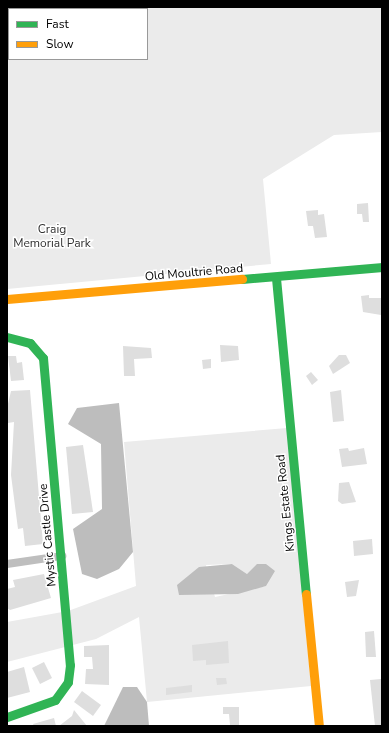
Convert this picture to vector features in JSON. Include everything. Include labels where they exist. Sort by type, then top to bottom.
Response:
[{"type":"street","name":"Old Moultrie Road","points":[[7,300],[276,278],[382,267]]},
{"type":"street","name":"Kings Estate Road","points":[[276,278],[319,726]]},
{"type":"street","name":"Mystic Castle Drive","points":[[7,337],[30,343],[43,358],[62,556],[68,682],[45,706],[7,717]]},
{"type":"street","points":[[7,564],[62,556]]},
{"type":"green space","name":"Craig Memorial Park","points":[[7,7],[382,7],[382,132],[334,135],[263,179],[271,264],[7,289]]},
{"type":"green space","points":[[287,428],[311,686],[147,702],[139,617],[96,639],[7,662],[7,622],[68,611],[136,586],[124,442]],"holes":[[[232,564],[247,574],[252,572],[266,586],[215,597],[206,565]]]},
{"type":"shaded area","points":[[119,403],[133,552],[119,569],[97,579],[82,574],[73,529],[102,509],[101,444],[68,424],[77,408]]},
{"type":"shaded area","points":[[232,564],[247,574],[257,564],[266,564],[275,571],[266,586],[238,594],[179,595],[177,585],[199,567]]},
{"type":"shaded area","points":[[123,687],[137,687],[147,702],[149,726],[104,726]]},
{"type":"building","points":[[368,203],[369,222],[363,222],[362,214],[357,214],[357,204]]},
{"type":"building","points":[[318,210],[318,215],[324,214],[327,237],[315,238],[313,226],[308,226],[306,211]]},
{"type":"building","points":[[369,295],[369,298],[382,298],[381,315],[363,312],[361,296]]},
{"type":"building","points":[[220,345],[238,346],[239,360],[221,362]]},
{"type":"building","points":[[123,346],[151,348],[152,358],[134,359],[135,376],[124,376]]},
{"type":"building","points":[[339,355],[346,355],[350,363],[333,374],[329,366]]},
{"type":"building","points":[[8,356],[16,356],[17,363],[22,362],[24,380],[11,381]]},
{"type":"building","points":[[211,359],[211,368],[203,369],[202,360]]},
{"type":"building","points":[[311,372],[318,380],[312,385],[306,376]]},
{"type":"building","points":[[30,390],[43,544],[25,546],[23,528],[18,529],[11,475],[14,422],[8,423],[7,408],[11,391]]},
{"type":"building","points":[[341,390],[344,421],[333,422],[330,392]]},
{"type":"building","points":[[83,445],[93,512],[72,514],[66,447]]},
{"type":"building","points":[[348,448],[349,451],[364,448],[367,464],[342,467],[339,449]]},
{"type":"building","points":[[349,482],[356,502],[342,504],[338,501],[339,483]]},
{"type":"building","points":[[372,539],[373,554],[354,556],[353,541]]},
{"type":"building","points":[[44,574],[51,598],[10,610],[7,608],[7,589],[15,587],[13,580]]},
{"type":"building","points":[[359,580],[356,596],[347,597],[345,582]]},
{"type":"building","points":[[374,631],[376,657],[366,657],[365,632]]},
{"type":"building","points":[[228,641],[229,663],[206,665],[206,660],[193,661],[192,645]]},
{"type":"building","points":[[109,645],[109,685],[85,684],[86,669],[93,669],[92,657],[84,657],[84,646]]},
{"type":"building","points":[[44,662],[52,678],[40,684],[32,668]]},
{"type":"building","points":[[24,667],[30,692],[7,698],[7,672]]},
{"type":"building","points":[[216,678],[226,678],[227,684],[217,685]]},
{"type":"building","points":[[381,679],[382,726],[375,726],[370,680]]},
{"type":"building","points":[[192,685],[192,692],[166,695],[166,688]]},
{"type":"building","points":[[82,691],[101,705],[93,716],[74,702]]},
{"type":"building","points":[[223,707],[239,707],[239,725],[230,725],[229,714],[223,714]]},
{"type":"building","points":[[74,710],[87,726],[59,726],[72,716]]},
{"type":"building","points":[[54,718],[56,726],[34,726],[33,724]]},
{"type":"traffic: fast","points":[[242,279],[382,267]]},
{"type":"traffic: fast","points":[[276,278],[306,594]]},
{"type":"traffic: fast","points":[[7,337],[30,343],[43,358],[70,665],[68,682],[55,700],[7,717]]},
{"type":"traffic: slow","points":[[7,299],[242,279]]},
{"type":"traffic: slow","points":[[306,594],[319,726]]}]
